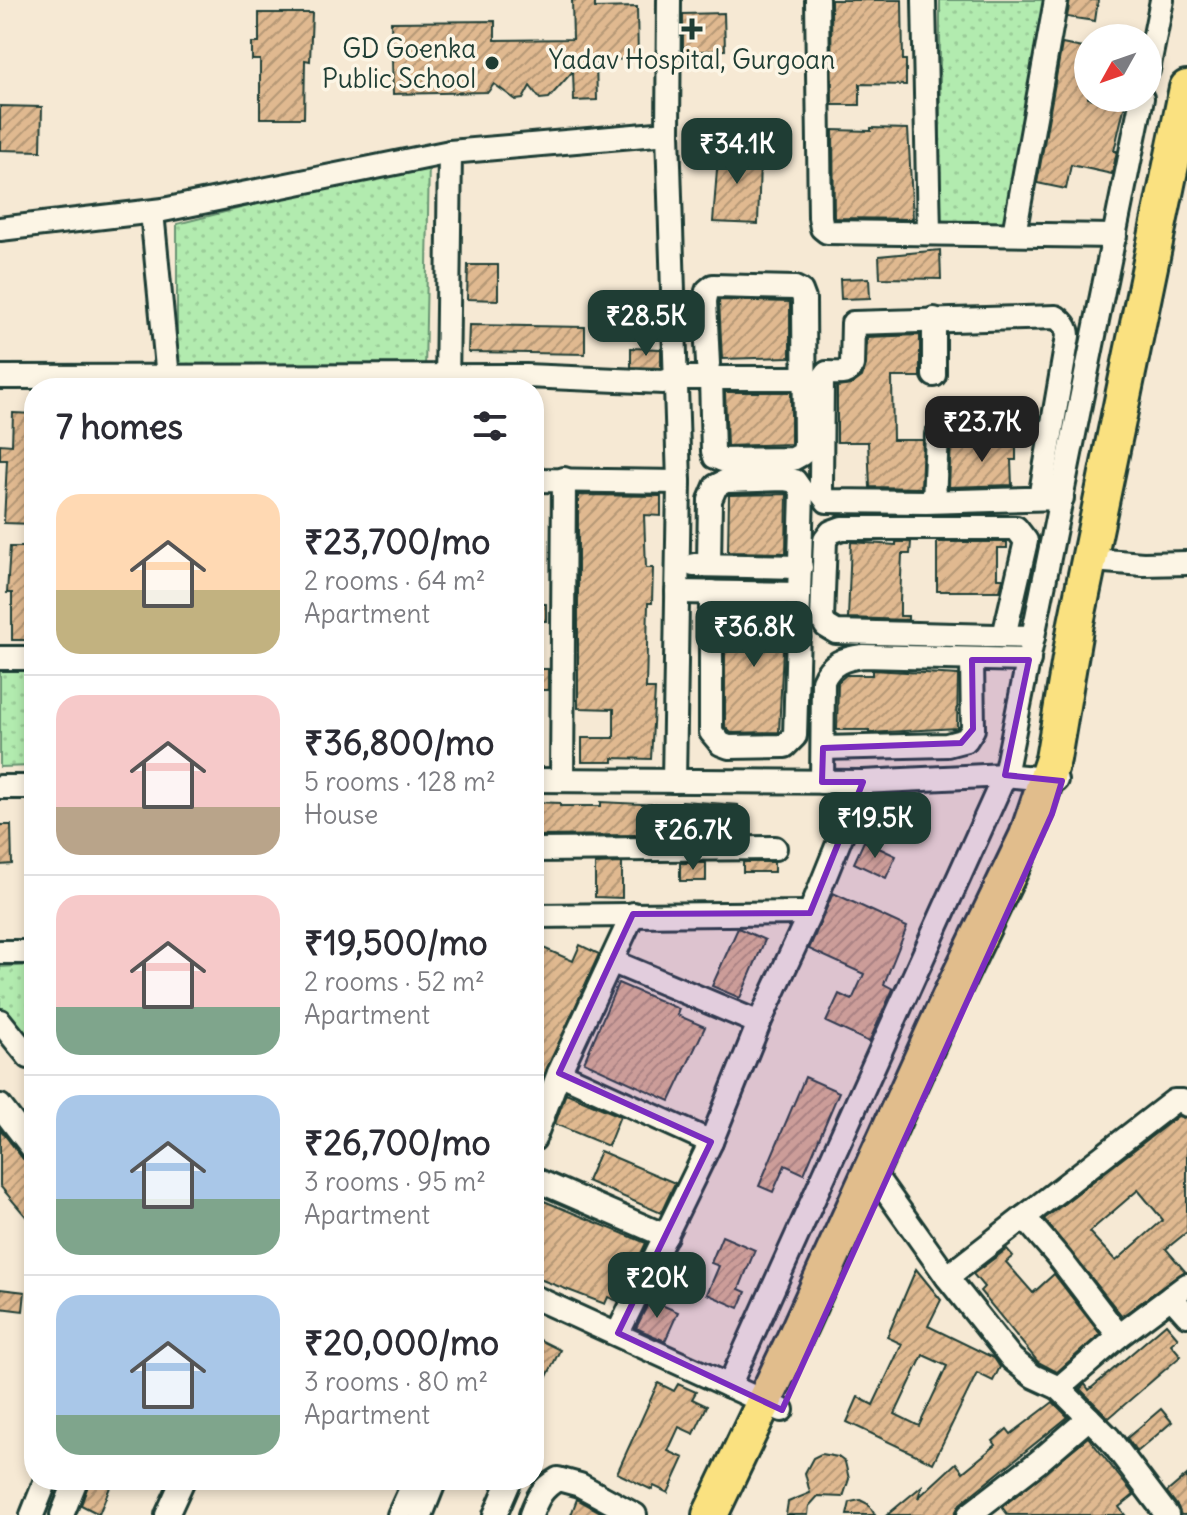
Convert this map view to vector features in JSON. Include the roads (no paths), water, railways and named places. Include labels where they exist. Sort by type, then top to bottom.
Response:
[{"type":"highway","points":[[1054,780],[1053,759],[1076,623],[1187,88]]},
{"type":"highway","points":[[733,1515],[773,1406],[968,980],[1041,845],[1054,780],[1076,728],[1097,625],[1105,561],[1160,318],[1187,179]]},
{"type":"highway","points":[[710,1515],[773,1406],[881,1184],[968,980]]},
{"type":"street","points":[[669,0],[668,133],[679,482],[674,781]]},
{"type":"street","points":[[817,0],[822,228],[827,232],[1115,236]]},
{"type":"street","points":[[924,0],[929,233]]},
{"type":"street","points":[[1014,234],[1056,0]]},
{"type":"street","points":[[1157,24],[1162,0]]},
{"type":"street","points":[[1051,498],[1115,236],[1139,112]]},
{"type":"street","points":[[0,229],[152,212],[450,152],[668,133]]},
{"type":"street","points":[[447,378],[450,152]]},
{"type":"street","points":[[152,212],[168,378]]},
{"type":"street","points":[[713,286],[795,288],[801,291],[804,299],[805,447],[802,454],[793,459],[722,460],[715,457],[709,371],[707,291],[713,286]]},
{"type":"street","points":[[729,1386],[1005,775],[1033,637],[1051,498],[1068,336],[1065,325],[1056,317],[853,323],[850,369],[846,373],[827,373],[822,380],[821,482],[824,499],[831,503],[1051,498]]},
{"type":"street","points":[[934,319],[934,375]]},
{"type":"street","points":[[500,378],[526,376],[663,382],[676,372],[804,374]]},
{"type":"street","points":[[0,377],[24,379]]},
{"type":"street","points":[[934,501],[937,435]]},
{"type":"street","points":[[562,780],[564,479]]},
{"type":"street","points":[[544,480],[679,482]]},
{"type":"street","points":[[709,565],[710,500],[716,486],[726,481],[795,481],[802,491],[801,567],[795,736],[791,743],[780,748],[729,747],[721,744],[711,732],[711,592]]},
{"type":"street","points":[[1004,636],[1026,541],[1016,528],[842,528],[831,532],[825,540],[822,619],[830,630],[836,632],[1033,637]]},
{"type":"street","points":[[1105,561],[1187,563]]},
{"type":"street","points":[[678,565],[801,567]]},
{"type":"street","points":[[677,592],[799,594]]},
{"type":"street","points":[[822,782],[823,681],[837,663],[863,656],[1029,660]]},
{"type":"street","points":[[0,658],[24,658]]},
{"type":"street","points":[[823,748],[947,745],[966,740],[973,729],[972,660]]},
{"type":"street","points":[[544,780],[863,782],[1005,775],[1054,780]]},
{"type":"street","points":[[618,1333],[711,1142],[863,782]]},
{"type":"street","points":[[0,787],[24,787]]},
{"type":"street","points":[[544,850],[775,848]]},
{"type":"street","points":[[544,916],[810,913]]},
{"type":"street","points":[[544,1113],[559,1073],[633,914]]},
{"type":"street","points":[[0,952],[24,952]]},
{"type":"street","points":[[611,961],[759,1023]]},
{"type":"street","points":[[0,1021],[7,1044]]},
{"type":"street","points":[[559,1073],[711,1142]]},
{"type":"street","points":[[947,1277],[1174,1101],[1187,1105]]},
{"type":"street","points":[[0,1106],[24,1137]]},
{"type":"street","points":[[544,1183],[666,1236]]},
{"type":"street","points":[[881,1184],[947,1277],[1012,1359],[1033,1376],[1059,1388],[1109,1438],[1167,1515]]},
{"type":"street","points":[[1024,1217],[1119,1336]]},
{"type":"street","points":[[1059,1388],[1119,1336],[1179,1291],[1187,1315]]},
{"type":"street","points":[[544,1301],[773,1406]]},
{"type":"street","points":[[969,1515],[1089,1418]]},
{"type":"street","points":[[544,1488],[558,1479],[580,1485],[635,1515]]},
{"type":"street","points":[[32,1515],[42,1490]]},
{"type":"street","points":[[62,1515],[72,1490]]},
{"type":"street","points":[[167,1515],[178,1490]]},
{"type":"street","points":[[399,1515],[410,1490]]},
{"type":"street","points":[[421,1515],[431,1490]]},
{"type":"street","points":[[495,1515],[506,1490]]},
{"type":"street","points":[[531,1515],[542,1490]]},
{"type":"place","name":"Yadav Hospital, Gurgoan","points":[[692,29]]},
{"type":"place","name":"GD Goenka Public School","points":[[492,63]]}]
